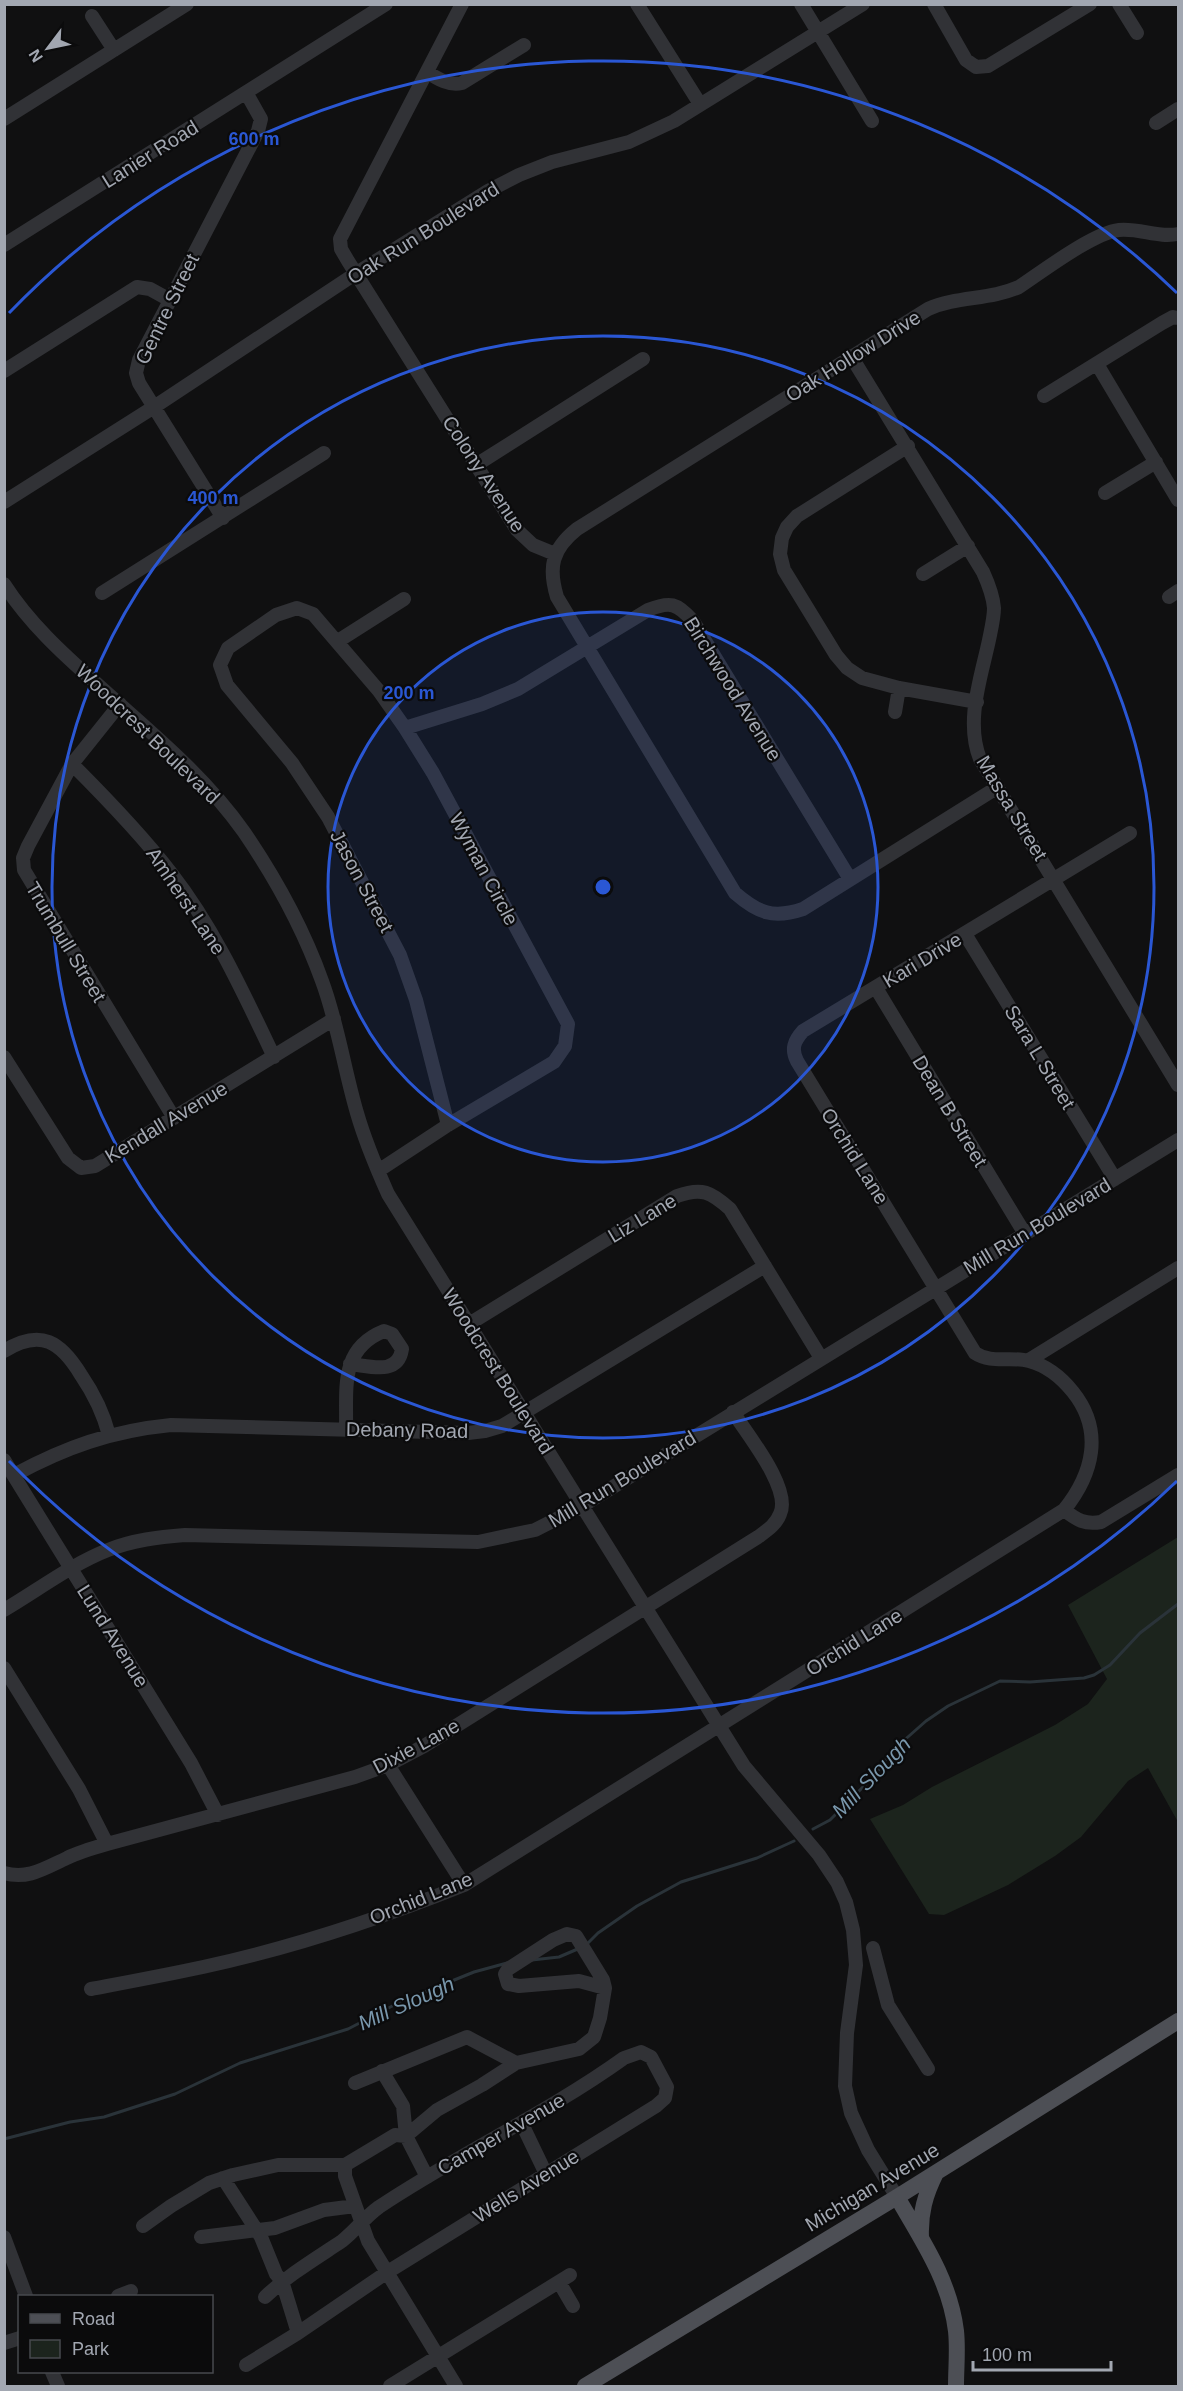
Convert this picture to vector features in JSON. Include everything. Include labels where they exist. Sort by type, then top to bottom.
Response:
[{"type":"main road","name":"Michigan Avenue","points":[[585,2386],[897,2197],[1179,2021]]},
{"type":"main road","points":[[921,2238],[920,2218],[923,2203],[937,2172]]},
{"type":"main road","points":[[897,2197],[934,2259],[951,2303],[956,2334],[956,2386]]},
{"type":"street","points":[[4,119],[187,4]]},
{"type":"street","name":"Lanier Road","points":[[4,245],[387,4]]},
{"type":"street","name":"Colony Avenue","points":[[462,4],[340,239],[341,249],[517,530],[533,545],[555,554]]},
{"type":"street","points":[[637,4],[700,104]]},
{"type":"street","points":[[801,4],[872,121]]},
{"type":"street","name":"Oak Run Boulevard","points":[[4,502],[154,407],[355,274],[489,191],[519,175],[552,162],[629,142],[674,121],[863,4]]},
{"type":"street","points":[[934,4],[966,60],[976,67],[988,66],[1090,4]]},
{"type":"street","points":[[1119,4],[1137,33]]},
{"type":"street","points":[[93,16],[114,50]]},
{"type":"street","points":[[427,72],[454,85],[462,83],[524,45]]},
{"type":"street","name":"Gentre Street","points":[[223,518],[139,383],[136,373],[139,360],[258,131],[261,119],[247,94]]},
{"type":"street","points":[[1156,123],[1179,109]]},
{"type":"street","name":"Oak Hollow Drive","points":[[555,554],[564,539],[577,529],[851,356],[939,304],[1004,294],[1110,231],[1136,230],[1157,236],[1179,234]]},
{"type":"street","points":[[4,371],[137,287],[150,288],[170,300]]},
{"type":"street","points":[[1044,396],[1162,323],[1173,317],[1179,318]]},
{"type":"street","name":"Massa Street","points":[[851,356],[983,572],[994,608],[974,718],[975,746],[980,759],[1179,1085]]},
{"type":"street","points":[[476,465],[643,359]]},
{"type":"street","points":[[1097,364],[1179,500]]},
{"type":"street","points":[[908,446],[797,516],[787,526],[782,538],[780,554],[784,570],[836,655],[847,668],[862,678],[899,688],[976,702]]},
{"type":"street","points":[[102,593],[324,453]]},
{"type":"street","points":[[1105,493],[1156,462]]},
{"type":"street","points":[[922,574],[968,546]]},
{"type":"street","points":[[555,554],[551,577],[557,597],[735,893],[751,907],[770,914],[789,914],[803,909],[998,787]]},
{"type":"street","name":"Woodcrest Boulevard","points":[[4,584],[55,647],[186,766],[218,799],[243,831],[290,906],[323,982],[357,1113],[388,1194],[750,1774],[814,1848],[837,1882],[846,1902],[853,1930],[856,1965],[847,2033],[845,2086],[851,2113],[868,2150],[897,2197]]},
{"type":"street","points":[[338,640],[404,598]]},
{"type":"street","name":"Birchwood Avenue","points":[[405,728],[482,704],[518,689],[648,610],[662,604],[675,605],[683,609],[693,621],[850,879]]},
{"type":"street","name":"Wyman Circle","points":[[220,665],[228,648],[276,615],[297,608],[313,614],[338,640],[405,728],[439,784],[568,1024],[565,1046],[554,1062],[448,1125],[378,1171]]},
{"type":"street","name":"Jason Street","points":[[220,665],[227,685],[292,763],[328,817],[400,954],[416,1000],[448,1125]]},
{"type":"street","points":[[895,712],[899,688]]},
{"type":"street","name":"Trumbull Street","points":[[120,704],[72,765],[23,858],[24,870],[174,1118]]},
{"type":"street","name":"Amherst Lane","points":[[72,765],[124,815],[172,874],[206,924],[240,986],[274,1057]]},
{"type":"street","name":"Kari Drive","points":[[794,1045],[796,1038],[803,1031],[1130,833]]},
{"type":"street","name":"Sara L Street","points":[[965,934],[1115,1179]]},
{"type":"street","name":"Dean B Street","points":[[876,988],[1025,1234]]},
{"type":"street","name":"Kendall Avenue","points":[[4,1057],[68,1158],[81,1168],[95,1166],[334,1019]]},
{"type":"street","name":"Orchid Lane","points":[[91,1989],[264,1952],[422,1902],[464,1885],[1064,1510],[1078,1492],[1090,1462],[1092,1445],[1089,1422],[1080,1401],[1061,1377],[1048,1368],[1029,1360],[982,1358],[975,1353],[797,1061],[794,1045]]},
{"type":"street","name":"Mill Run Boulevard","points":[[4,1610],[71,1569],[108,1550],[156,1537],[185,1535],[478,1542],[535,1530],[582,1506],[1179,1140]]},
{"type":"street","name":"Liz Lane","points":[[469,1324],[677,1196],[693,1190],[703,1191],[717,1197],[730,1209],[821,1358]]},
{"type":"street","name":"Debany Road","points":[[14,1475],[63,1451],[109,1435],[171,1425],[468,1433],[485,1431],[502,1426],[765,1266]]},
{"type":"street","points":[[1029,1360],[1179,1268]]},
{"type":"street","points":[[4,1351],[26,1340],[42,1340],[52,1343],[70,1357],[96,1398],[109,1435]]},
{"type":"street","points":[[346,1429],[347,1377],[350,1365]]},
{"type":"street","name":"Dixie Lane","points":[[4,1872],[16,1876],[29,1875],[69,1857],[107,1844],[356,1777],[388,1765],[424,1746],[758,1537],[771,1527],[781,1513],[782,1497],[778,1482],[733,1412]]},
{"type":"street","name":"Lund Avenue","points":[[4,1460],[191,1763],[218,1815]]},
{"type":"street","points":[[1064,1510],[1078,1521],[1090,1524],[1101,1522],[1179,1475]]},
{"type":"street","points":[[4,1668],[79,1789],[107,1844]]},
{"type":"street","points":[[388,1765],[464,1885]]},
{"type":"street","points":[[143,2226],[209,2183],[223,2178],[278,2164],[345,2165],[395,2135],[406,2136],[437,2110],[516,2063],[579,2049],[594,2037],[605,1988],[603,1980],[576,1936],[567,1934],[553,1940],[508,1969],[505,1979],[508,1984],[513,1986],[579,1981],[605,1988]]},
{"type":"street","points":[[873,1948],[882,1989],[895,2020],[928,2070]]},
{"type":"street","points":[[855,1985],[882,1989]]},
{"type":"street","points":[[354,2083],[467,2037],[516,2063]]},
{"type":"street","name":"Wells Avenue","points":[[246,2365],[298,2333],[386,2273],[656,2106],[665,2098],[667,2087],[651,2056],[641,2052]]},
{"type":"street","name":"Camper Avenue","points":[[265,2297],[282,2281],[345,2239],[362,2220],[427,2177],[522,2124],[624,2058],[641,2052]]},
{"type":"street","points":[[382,2072],[403,2106],[406,2136],[427,2177]]},
{"type":"street","points":[[522,2124],[546,2174]]},
{"type":"street","points":[[345,2165],[345,2176],[368,2241],[456,2386]]},
{"type":"street","points":[[223,2178],[257,2231],[276,2274],[282,2281],[298,2333]]},
{"type":"street","points":[[201,2237],[275,2228],[324,2210],[355,2206]]},
{"type":"street","points":[[4,2237],[26,2295]]},
{"type":"street","points":[[390,2386],[564,2279],[573,2306]]},
{"type":"street","points":[[121,2295],[131,2291]]},
{"type":"green space","points":[[1178,1537],[1178,1822],[1148,1768],[1128,1781],[1081,1837],[1055,1856],[1008,1885],[944,1915],[929,1914],[870,1819],[903,1805],[932,1787],[1055,1725],[1088,1704],[1107,1679],[1068,1605]]},
{"type":"waterway","name":"Mill Slough","points":[[813,1829],[830,1820],[874,1776],[892,1751],[926,1721],[948,1706],[1000,1681],[1030,1682],[1084,1678],[1094,1675],[1110,1665],[1140,1633],[1178,1604]]},
{"type":"waterway","name":"Mill Slough","points":[[586,1945],[598,1933],[637,1906],[681,1882],[757,1858],[794,1841]]},
{"type":"waterway","name":"Mill Slough","points":[[532,1960],[559,1957],[580,1948]]},
{"type":"waterway","name":"Mill Slough","points":[[4,2139],[70,2122],[104,2117],[175,2094],[240,2063],[348,2029],[400,2002],[474,1972],[507,1963]]}]
